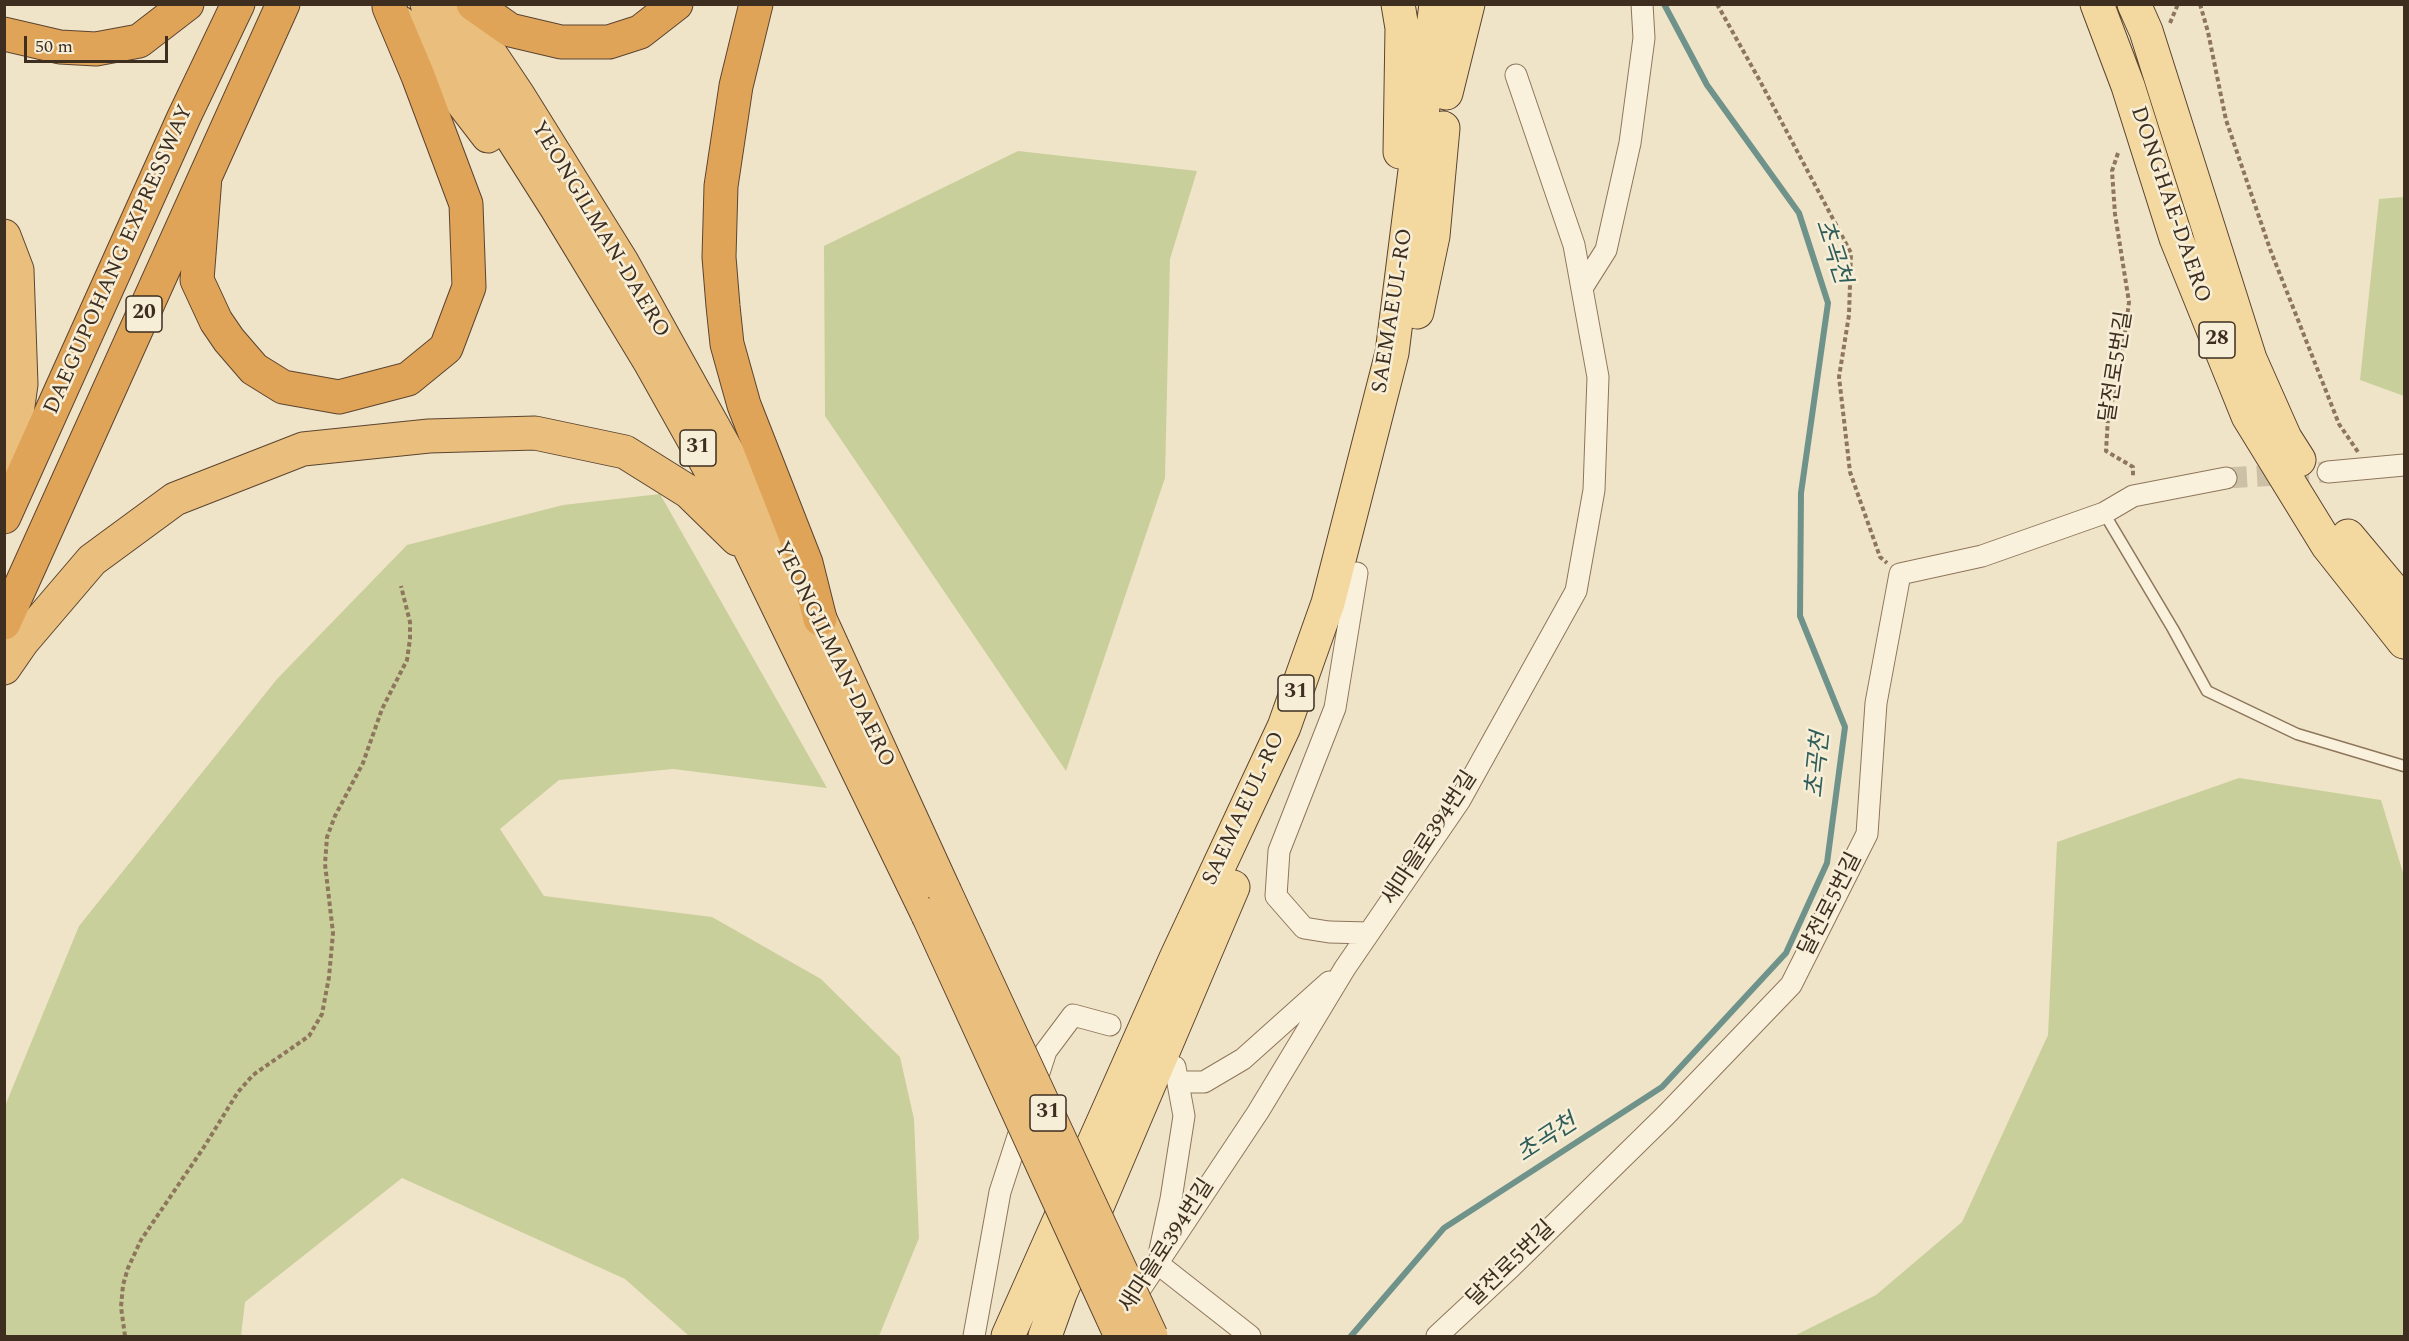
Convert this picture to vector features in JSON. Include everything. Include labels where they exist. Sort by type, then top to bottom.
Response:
[{"type":"highway","points":[[4,34],[60,48],[96,49],[139,41],[187,4]]},
{"type":"highway","name":"DAEGUPOHANG EXPRESSWAY","points":[[4,518],[184,117],[238,4]]},
{"type":"highway","name":"DAEGUPOHANG EXPRESSWAY","points":[[4,623],[283,4]]},
{"type":"highway","name":"YEONGILMAN-DAERO","points":[[427,4],[556,207],[650,362],[719,485],[936,902],[1151,1336]]},
{"type":"highway","name":"YEONGILMAN-DAERO","points":[[457,4],[518,95],[622,261],[820,619],[936,902],[1121,1336]]},
{"type":"highway","points":[[473,4],[510,30],[561,42],[609,42],[639,32],[676,4]]},
{"type":"highway","points":[[756,4],[736,86],[721,186],[719,257],[727,345],[744,405],[806,564],[820,619]]},
{"type":"highway","points":[[205,177],[197,280],[216,321],[254,369],[283,387],[339,397],[408,379],[446,348],[469,287],[466,204],[418,76],[388,6]]},
{"type":"highway","points":[[388,6],[505,157],[556,207]]},
{"type":"highway","points":[[4,236],[17,270],[21,384],[11,457],[4,472]]},
{"type":"highway","points":[[4,668],[22,642],[92,560],[175,500],[303,448],[429,436],[534,433],[625,452],[689,492],[754,555]]},
{"type":"main road","points":[[1392,353],[1401,130],[1402,28],[1398,4]]},
{"type":"main road","name":"SAEMAEUL-RO","points":[[1008,1336],[1176,958],[1284,727],[1328,603],[1392,353],[1436,4]]},
{"type":"main road","name":"SAEMAEUL-RO","points":[[1045,1336],[1060,1294],[1159,1058],[1271,795],[1323,680],[1357,573],[1433,236],[1446,93],[1458,4]]},
{"type":"main road","points":[[1446,93],[1468,4]]},
{"type":"main road","points":[[2092,4],[2128,86]]},
{"type":"main road","name":"DONGHAE-DAERO","points":[[2097,4],[2128,86],[2176,238],[2248,416],[2328,546],[2404,642]]},
{"type":"main road","points":[[2146,16],[2250,358],[2281,428],[2341,527],[2404,603]]},
{"type":"street","points":[[1582,288],[1606,250],[1630,143],[1644,38],[1642,4]]},
{"type":"street","name":"새마을로394번길","points":[[1110,1336],[1258,1112],[1345,968],[1460,800],[1576,591],[1594,490],[1598,377],[1574,245],[1516,75]]},
{"type":"street","points":[[2328,471],[2404,465]]},
{"type":"street","points":[[1900,574],[1982,556],[2104,513],[2133,496],[2226,478]]},
{"type":"street","points":[[1357,573],[1335,708],[1279,851],[1276,896],[1304,928],[1329,932],[1369,933]]},
{"type":"street","name":"달전로5번길","points":[[1437,1336],[1666,1115],[1791,985],[1868,834],[1876,703],[1900,574]]},
{"type":"street","points":[[1250,1336],[1157,1263],[1171,1198],[1184,1116],[1177,1075],[1204,1082],[1243,1059],[1345,968]]},
{"type":"street","points":[[974,1336],[1000,1192],[1046,1051],[1073,1015],[1110,1025]]},
{"type":"lane","points":[[2104,513],[2174,629],[2207,692],[2297,734],[2404,766]]},
{"type":"path","points":[[1717,4],[1851,253],[1849,315],[1839,377],[1851,472],[1880,557],[1900,574]]},
{"type":"path","points":[[2146,16],[2178,4]]},
{"type":"path","points":[[2200,4],[2226,120],[2270,249],[2339,424],[2369,468]]},
{"type":"path","name":"달전로5번길","points":[[2118,153],[2112,171],[2115,214],[2129,302],[2120,371],[2108,418],[2106,451],[2133,467],[2133,496]]},
{"type":"path","points":[[125,1336],[121,1307],[123,1285],[141,1240],[238,1092],[253,1076],[309,1035],[322,1014],[329,977],[333,933],[325,864],[327,837],[335,816],[363,763],[382,709],[407,660],[411,639],[410,622],[401,586]]},
{"type":"green space","points":[[1018,151],[1197,171],[1170,259],[1165,478],[1066,771],[825,416],[824,246]]},
{"type":"green space","points":[[2404,197],[2404,396],[2360,380],[2379,199]]},
{"type":"green space","points":[[660,494],[827,788],[673,769],[559,780],[500,829],[544,896],[712,917],[821,979],[900,1057],[914,1119],[919,1238],[879,1336],[689,1336],[625,1279],[402,1178],[245,1302],[241,1336],[5,1336],[5,1106],[79,926],[277,679],[407,545],[563,505]]},
{"type":"green space","points":[[2239,778],[2381,800],[2404,876],[2404,1336],[1794,1336],[1876,1295],[1962,1222],[2048,1035],[2057,842]]},
{"type":"waterway","name":"초곡천","points":[[1351,1336],[1444,1228],[1662,1087],[1786,953],[1827,863],[1845,727],[1800,616],[1801,493],[1828,303],[1799,213],[1707,85],[1664,4]]},
{"type":"tunnel","points":[[2226,478],[2328,472]]}]
